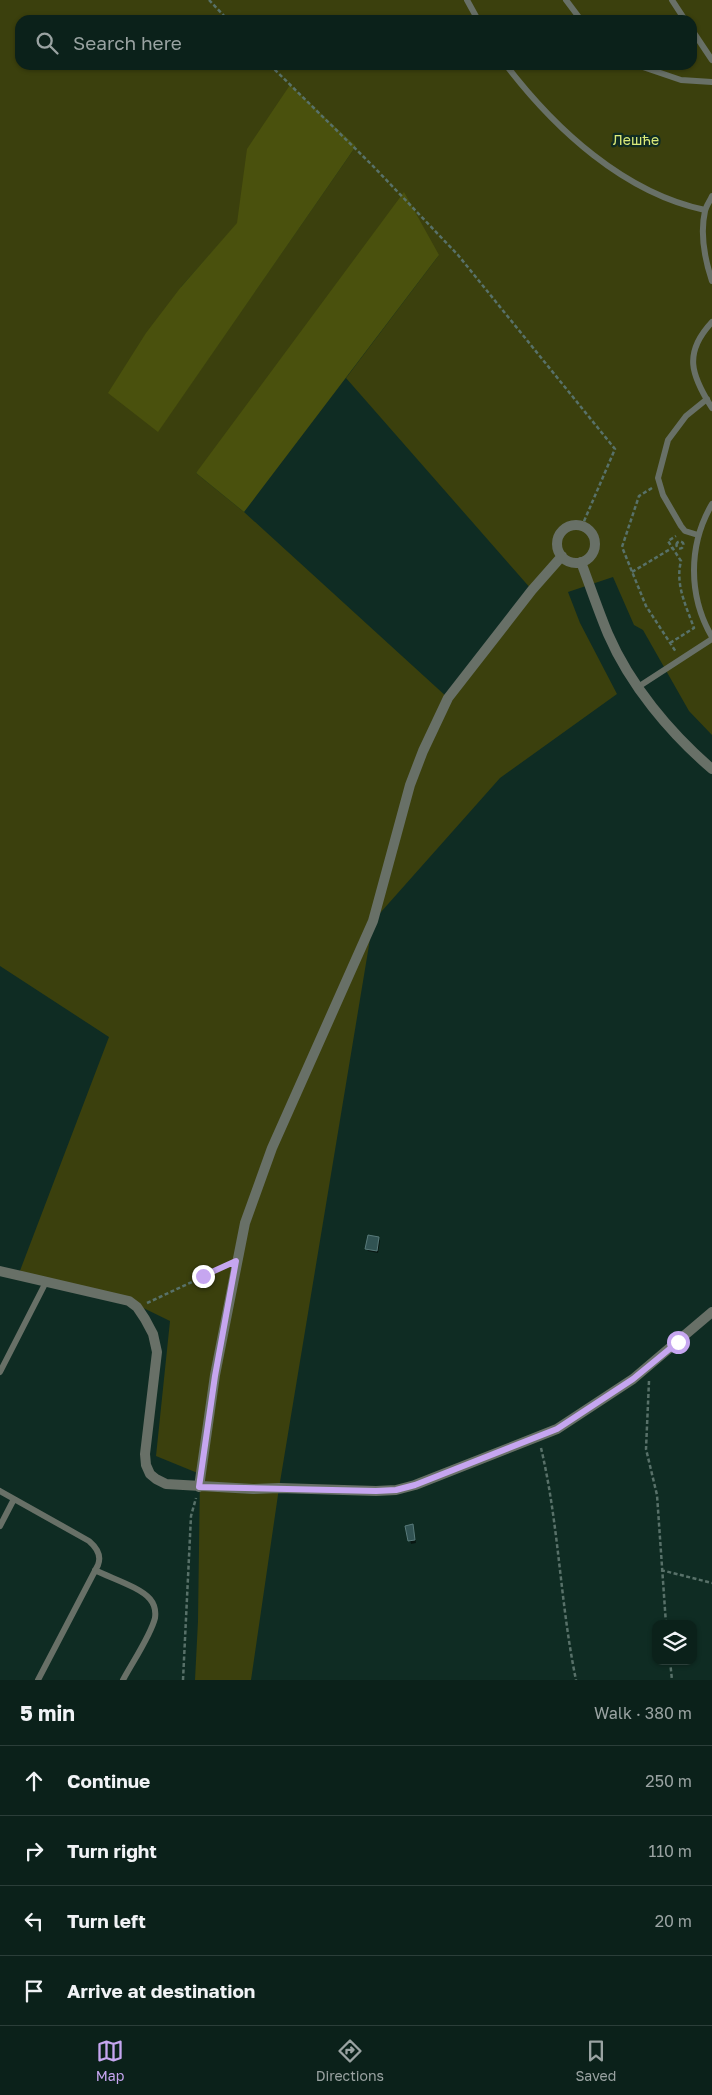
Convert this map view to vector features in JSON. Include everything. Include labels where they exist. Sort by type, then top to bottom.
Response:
[{"type":"street","points":[[571,526],[582,526],[592,534],[594,548],[587,559],[581,562],[573,562],[562,556],[559,552],[557,541],[562,531],[571,526]]},
{"type":"street","points":[[199,1487],[215,1376],[236,1261],[245,1223],[272,1148],[373,921],[410,786],[423,751],[443,707],[532,590],[562,556]]},
{"type":"street","points":[[581,562],[608,634],[638,687],[678,736],[712,769]]},
{"type":"street","points":[[0,1271],[129,1302],[137,1307],[153,1334],[157,1352],[145,1454],[146,1465],[156,1479],[166,1484],[199,1487],[396,1490],[415,1485],[557,1429],[633,1379],[712,1312]]},
{"type":"lane","points":[[467,0],[475,15]]},
{"type":"lane","points":[[566,0],[577,15]]},
{"type":"lane","points":[[672,0],[682,15]]},
{"type":"lane","points":[[697,38],[712,60]]},
{"type":"lane","points":[[510,70],[546,113],[570,136],[598,157],[648,189],[681,205],[705,210]]},
{"type":"lane","points":[[652,70],[681,80],[712,82]]},
{"type":"lane","points":[[712,196],[705,210],[704,239],[707,266],[712,281]]},
{"type":"lane","points":[[712,322],[702,332],[695,344],[693,365],[698,386],[712,408]]},
{"type":"lane","points":[[698,535],[685,530],[681,526],[663,495],[658,478],[668,440],[686,416],[707,399]]},
{"type":"lane","points":[[638,687],[712,638],[704,624],[693,575],[698,535],[703,520],[712,504]]},
{"type":"lane","points":[[0,1372],[46,1282]]},
{"type":"lane","points":[[0,1490],[94,1544],[99,1555],[100,1561],[38,1680]]},
{"type":"lane","points":[[0,1526],[14,1499]]},
{"type":"lane","points":[[95,1570],[146,1595],[154,1605],[155,1611],[152,1624],[123,1680]]},
{"type":"path","points":[[209,0],[223,15]]},
{"type":"path","points":[[275,70],[372,165],[458,256],[615,449],[582,526]]},
{"type":"path","points":[[659,484],[639,496],[622,547],[646,606],[681,659]]},
{"type":"path","points":[[670,643],[694,628],[681,592],[679,570],[681,561],[668,541],[676,536],[677,546]]},
{"type":"path","points":[[632,572],[673,548],[684,546],[682,542],[678,542]]},
{"type":"path","points":[[137,1307],[160,1298],[236,1261]]},
{"type":"path","points":[[650,1365],[646,1449],[657,1495],[666,1620]]},
{"type":"path","points":[[539,1436],[548,1473],[557,1530],[568,1642],[576,1680]]},
{"type":"path","points":[[182,1680],[191,1516],[199,1487]]},
{"type":"path","points":[[661,1570],[712,1583]]},
{"type":"path","points":[[670,1665],[672,1680]]},
{"type":"green space","name":"Лешће","points":[[0,0],[712,0],[712,735],[689,711],[643,630],[634,625],[613,577],[568,592],[580,623],[617,694],[500,778],[373,921],[279,1488],[251,1680],[195,1680],[198,1621],[200,1474],[156,1456],[170,1321],[129,1301],[18,1276],[109,1037],[0,966]],"holes":[[[356,146],[158,431],[157,431],[181,287],[238,223]],[[439,255],[346,378],[532,590],[448,698],[244,512],[196,473]]]},
{"type":"green space","points":[[290,85],[356,146],[158,432],[108,393],[146,333],[181,287],[237,223],[247,149]]},
{"type":"green space","points":[[404,192],[439,255],[244,512],[196,473]]},
{"type":"building","points":[[368,1235],[379,1237],[377,1251],[365,1249]]},
{"type":"building","points":[[413,1524],[415,1540],[408,1541],[405,1526]]},
{"type":"route","points":[[203,1276],[236,1261],[215,1376],[199,1487],[376,1491],[396,1490],[415,1485],[557,1429],[633,1379],[678,1342]]}]
